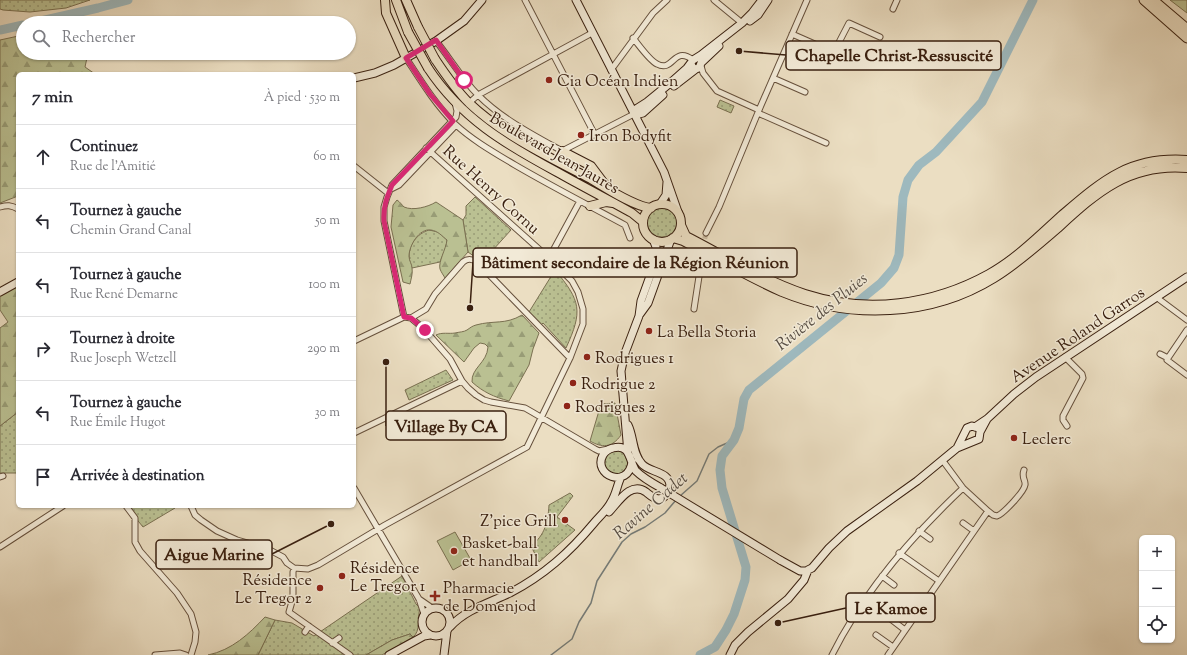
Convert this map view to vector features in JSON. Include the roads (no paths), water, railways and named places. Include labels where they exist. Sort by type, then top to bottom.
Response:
[{"type":"highway","points":[[1144,0],[1187,40]]},
{"type":"highway","points":[[1153,0],[1187,29]]},
{"type":"main road","points":[[385,0],[386,13],[406,58]]},
{"type":"main road","name":"Boulevard Jean Jaurès","points":[[396,0],[408,32],[428,68],[455,103],[485,129],[517,150],[632,213],[643,222]]},
{"type":"main road","name":"Boulevard Jean Jaurès","points":[[406,0],[435,59],[444,73],[469,103],[515,138],[637,204],[651,208]]},
{"type":"main road","points":[[356,78],[375,73],[406,58],[436,40],[464,21],[482,0]]},
{"type":"main road","points":[[576,0],[666,178],[686,236],[763,280]]},
{"type":"main road","points":[[697,65],[752,13],[762,0]]},
{"type":"main road","points":[[634,114],[636,109],[697,65],[758,15],[768,0]]},
{"type":"main road","points":[[562,151],[591,166],[607,188]]},
{"type":"main road","points":[[929,301],[990,274],[1023,251],[1096,186],[1115,174],[1141,163],[1160,160],[1187,166]]},
{"type":"main road","points":[[653,239],[660,241],[672,239],[683,241],[763,280],[806,294],[843,303],[900,304],[929,301],[960,295],[993,279],[1027,256],[1091,199],[1102,190],[1119,180],[1150,170],[1176,164]]},
{"type":"main road","points":[[660,204],[666,195],[666,178]]},
{"type":"main road","points":[[590,206],[606,202],[615,204]]},
{"type":"main road","points":[[678,212],[667,204],[660,204],[648,211],[643,222],[647,233],[653,239],[656,247],[656,255],[641,302],[639,316],[625,353],[621,371],[628,453],[635,469],[646,479],[796,569],[804,571],[808,570]]},
{"type":"main road","points":[[639,316],[648,304],[672,239],[681,225]]},
{"type":"main road","name":"Avenue Roland Garros","points":[[957,448],[979,439],[978,429],[1014,394],[1065,357],[1187,277]]},
{"type":"main road","points":[[0,292],[16,283]]},
{"type":"main road","points":[[589,528],[597,524],[630,490],[639,488],[654,498],[660,499],[664,497],[669,489],[670,482],[668,478],[647,468],[641,463],[636,454],[625,420]]},
{"type":"main road","name":"Avenue Roland Garros","points":[[730,655],[735,645],[741,638],[780,606],[806,578],[808,570],[816,565],[829,548],[847,531],[943,461],[957,448],[965,435],[967,428],[978,429]]},
{"type":"main road","points":[[626,430],[623,439],[602,458],[601,463],[605,472],[613,477],[646,479]]},
{"type":"main road","points":[[965,435],[966,438],[972,442]]},
{"type":"main road","points":[[612,448],[624,450],[628,453]]},
{"type":"main road","points":[[389,655],[424,636],[442,634],[456,620],[538,577],[570,550],[611,503],[616,486],[630,470],[632,462]]},
{"type":"main road","points":[[613,477],[616,486]]},
{"type":"main road","points":[[796,569],[800,577],[798,587]]},
{"type":"main road","points":[[411,644],[422,626],[422,620],[427,610],[437,607],[454,613],[468,613]]},
{"type":"main road","points":[[444,652],[450,621],[446,611]]},
{"type":"main road","points":[[422,626],[427,633],[433,635],[444,652]]},
{"type":"street","points":[[525,0],[595,135]]},
{"type":"street","points":[[611,70],[633,38],[653,13],[667,0]]},
{"type":"street","points":[[714,0],[742,23]]},
{"type":"street","points":[[706,233],[719,207],[758,112],[807,0]]},
{"type":"street","points":[[893,9],[897,0]]},
{"type":"street","points":[[792,34],[830,52],[835,50],[848,23],[880,37]]},
{"type":"street","points":[[469,103],[478,95],[592,33]]},
{"type":"street","points":[[633,38],[654,62],[660,65],[667,65],[679,55],[687,55],[697,65],[717,91],[758,112],[826,143]]},
{"type":"street","points":[[436,40],[464,80],[478,95],[494,109],[519,126],[562,151],[634,114]]},
{"type":"street","points":[[406,58],[430,94],[454,123],[490,150],[547,183],[625,224],[630,238]]},
{"type":"street","points":[[773,78],[805,92]]},
{"type":"street","points":[[389,191],[399,185],[431,152],[454,123],[457,111],[455,103]]},
{"type":"street","points":[[404,317],[384,221],[384,212],[389,191],[395,182],[426,148],[454,123]]},
{"type":"street","name":"Rue Henry Cornu","points":[[294,568],[308,569],[318,565],[379,529],[527,447],[570,358],[582,324],[583,309],[578,292],[572,281],[549,258],[426,148]]},
{"type":"street","points":[[356,167],[389,191]]},
{"type":"street","points":[[549,258],[580,201]]},
{"type":"street","points":[[0,208],[7,205],[16,208]]},
{"type":"street","points":[[694,309],[702,257]]},
{"type":"street","points":[[411,318],[426,309],[435,294],[466,259],[472,259],[477,262],[570,358]]},
{"type":"street","points":[[1156,297],[1187,320]]},
{"type":"street","points":[[356,341],[404,317],[411,318],[423,328],[450,359],[462,381],[468,388],[484,400],[524,408],[599,451],[602,458]]},
{"type":"street","points":[[1168,358],[1187,330]]},
{"type":"street","points":[[1160,354],[1168,358],[1167,360],[1169,362],[1187,375]]},
{"type":"street","points":[[1065,357],[1082,374],[1083,378],[1063,416],[1063,420],[1067,426]]},
{"type":"street","points":[[356,431],[462,381]]},
{"type":"street","points":[[599,451],[612,448]]},
{"type":"street","points":[[943,461],[962,488],[988,511],[997,516],[1004,513],[1024,488],[1025,482],[1022,475],[1024,470]]},
{"type":"street","points":[[832,655],[853,617],[899,553],[962,488]]},
{"type":"street","points":[[356,491],[419,599],[424,614]]},
{"type":"street","points":[[0,547],[60,508]]},
{"type":"street","points":[[128,508],[135,518],[135,542],[137,547],[143,556],[177,593],[191,614],[196,632],[191,655]]},
{"type":"street","points":[[193,508],[195,515],[217,531],[237,540],[268,549],[283,558],[294,568],[293,598],[289,612],[350,655]]},
{"type":"street","points":[[888,655],[988,511]]},
{"type":"street","points":[[964,523],[974,531]]},
{"type":"street","points":[[919,531],[930,539]]},
{"type":"street","points":[[899,553],[939,581]]},
{"type":"street","points":[[882,576],[894,584]]},
{"type":"street","points":[[419,599],[432,608]]},
{"type":"street","points":[[894,606],[888,614],[888,617],[905,630]]},
{"type":"street","points":[[305,632],[309,626]]},
{"type":"street","points":[[876,635],[893,647]]},
{"type":"street","points":[[332,643],[339,638]]},
{"type":"street","points":[[155,655],[180,653],[186,655]]},
{"type":"waterway","points":[[63,16],[128,0]]},
{"type":"waterway","name":"Rivière des Pluies","points":[[700,655],[715,647],[726,630],[734,614],[745,580],[746,567],[722,488],[720,470],[722,456],[734,440],[739,428],[744,399],[749,390],[881,283],[894,268],[899,255],[903,197],[908,180],[919,165],[936,152],[982,102],[1033,0]]},
{"type":"waterway","points":[[0,30],[16,27]]},
{"type":"waterway","name":"Ravine Cadet","points":[[680,496],[697,481],[709,454],[718,447],[734,440]]},
{"type":"waterway","name":"Ravine Cadet","points":[[551,655],[572,639],[579,622],[591,603],[597,581],[622,542],[631,534],[645,527],[665,513],[676,500]]},
{"type":"tunnel","points":[[703,246],[706,233]]},
{"type":"place","name":"Chapelle Christ-Ressuscité","points":[[739,51]]},
{"type":"place","name":"Cia Océan Indien","points":[[549,80]]},
{"type":"place","name":"Iron Bodyfit","points":[[581,135]]},
{"type":"place","name":"Bâtiment secondaire de la Région Réunion","points":[[470,308]]},
{"type":"place","name":"La Bella Storia","points":[[649,331]]},
{"type":"place","name":"Rodrigues 1","points":[[587,357]]},
{"type":"place","name":"Village By CA","points":[[386,362]]},
{"type":"place","name":"Rodrigue 2","points":[[573,383]]},
{"type":"place","name":"Rodrigues 2","points":[[567,406]]},
{"type":"place","name":"Leclerc","points":[[1014,438]]},
{"type":"place","name":"Z'pice Grill","points":[[565,520]]},
{"type":"place","name":"Aigue Marine","points":[[331,524]]},
{"type":"place","name":"Basket-ball et handball","points":[[454,551]]},
{"type":"place","name":"Résidence Le Tregor 1","points":[[342,576]]},
{"type":"place","name":"Résidence Le Tregor 2","points":[[320,588]]},
{"type":"place","name":"Pharmacie de Domenjod","points":[[435,596]]},
{"type":"place","name":"Le Kamoe","points":[[778,623]]}]
